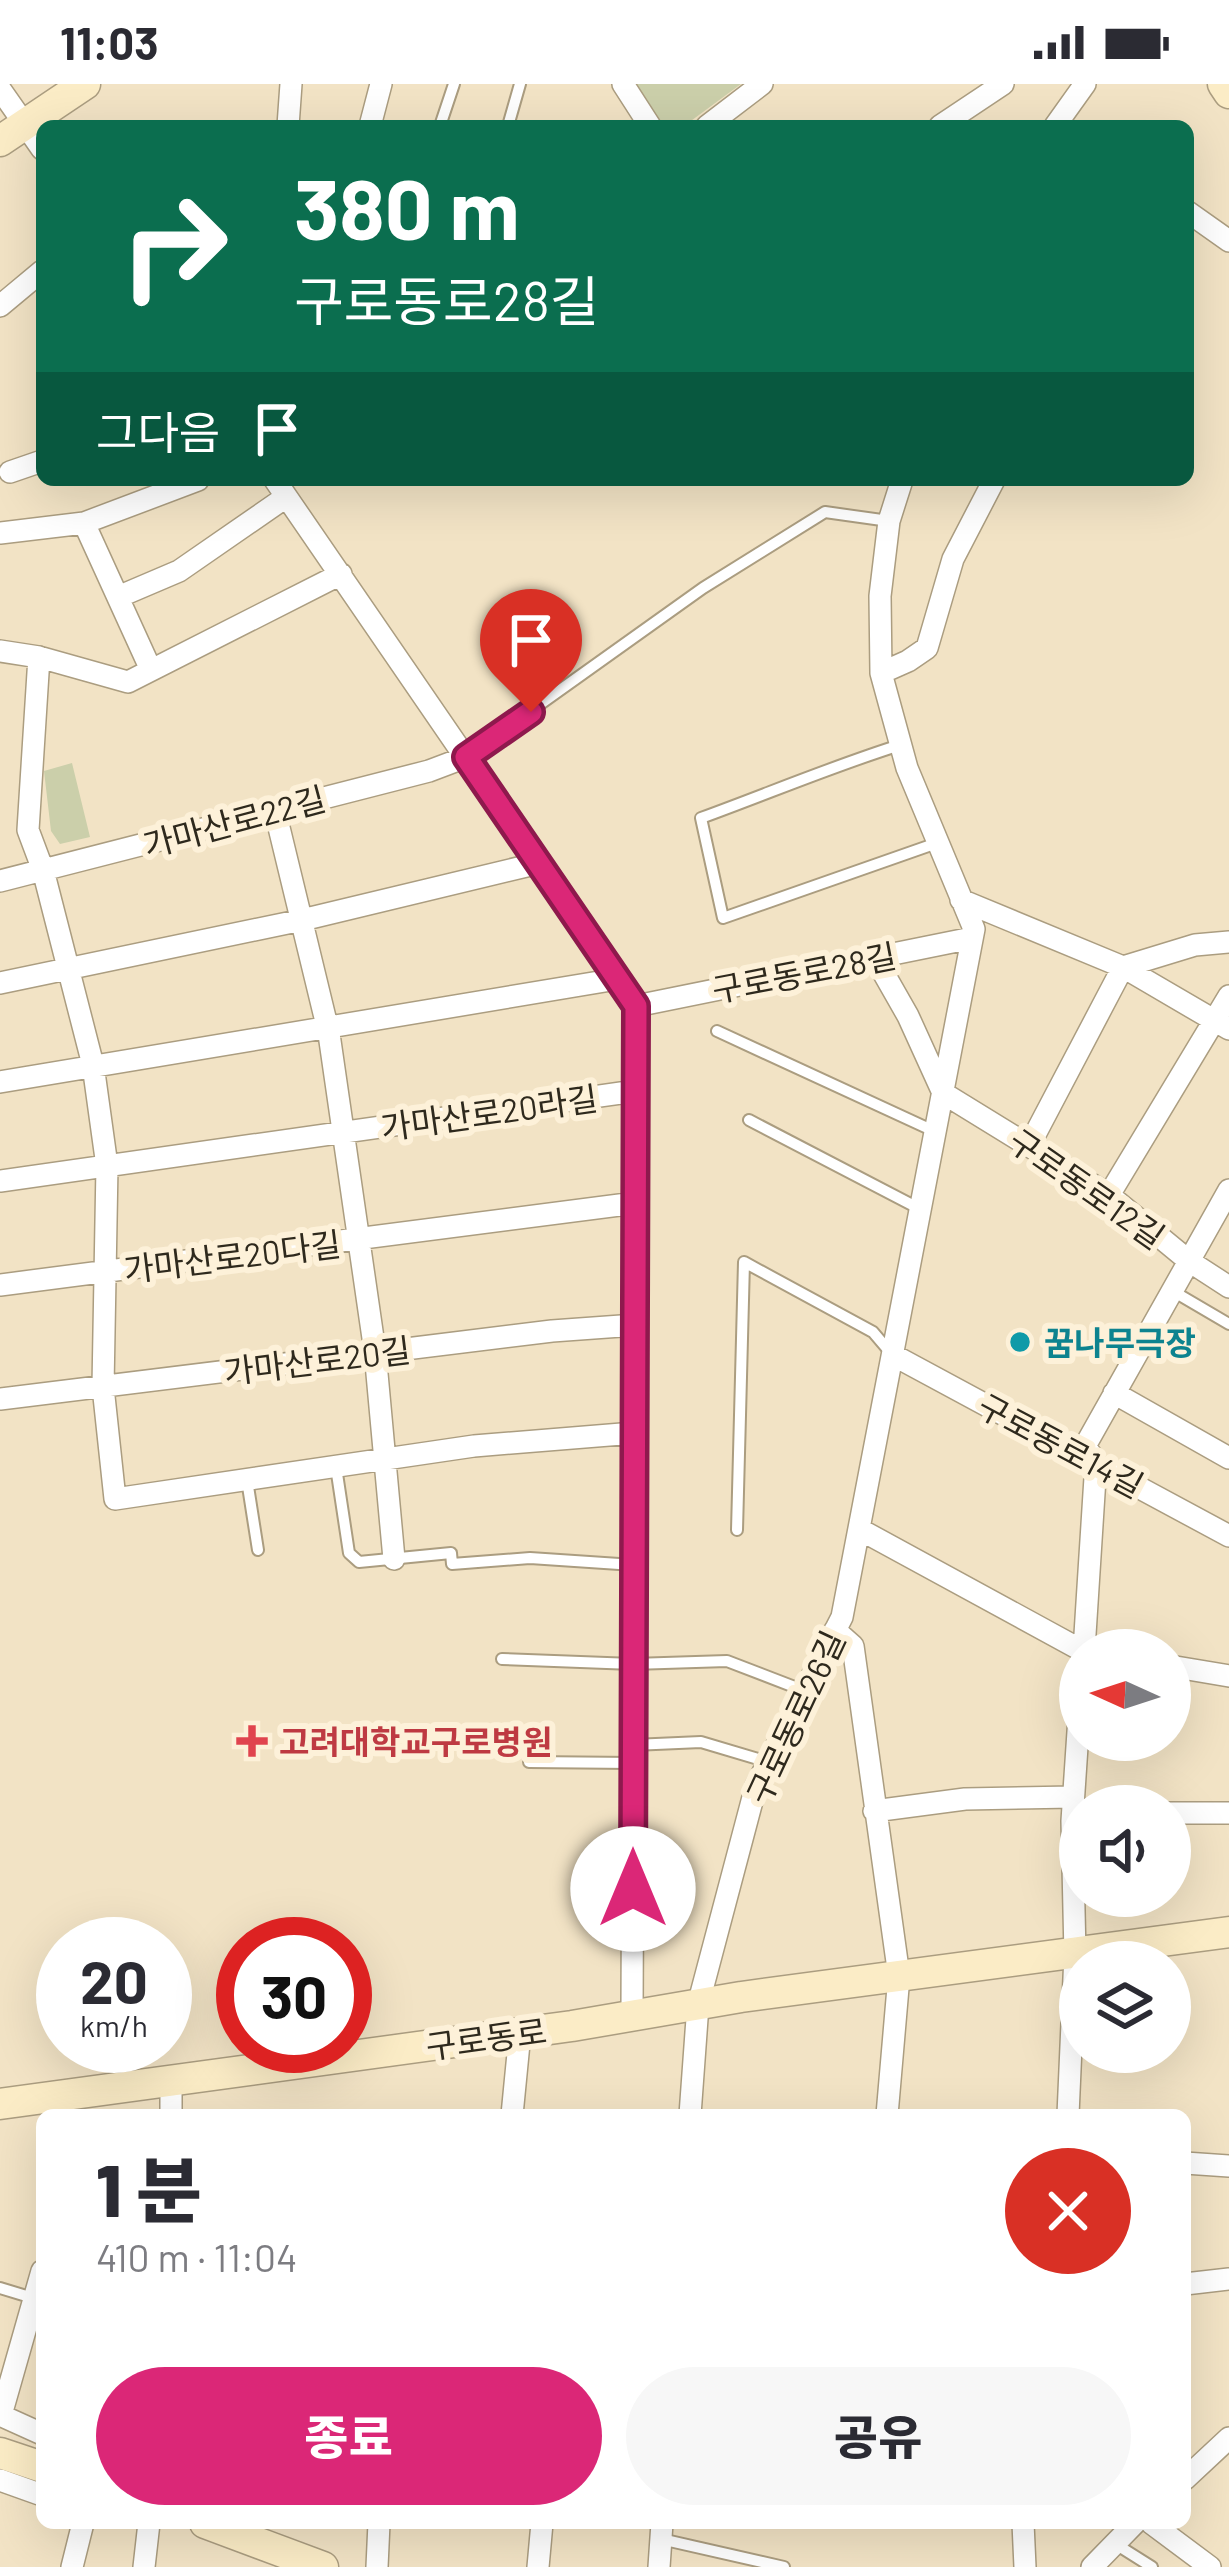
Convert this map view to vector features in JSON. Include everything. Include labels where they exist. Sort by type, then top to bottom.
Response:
[{"type":"main road","points":[[43,120],[85,84]]},
{"type":"main road","points":[[1223,84],[1229,93]]},
{"type":"main road","name":"구로동로","points":[[1169,1941],[1229,1932]]},
{"type":"main road","name":"구로동로","points":[[0,2104],[1059,1957]]},
{"type":"main road","points":[[0,2453],[36,2465]]},
{"type":"main road","points":[[240,2529],[323,2567]]},
{"type":"street","points":[[288,120],[291,84]]},
{"type":"street","points":[[372,120],[381,84]]},
{"type":"street","points":[[623,84],[646,120]]},
{"type":"street","points":[[715,120],[762,84]]},
{"type":"street","points":[[949,120],[1003,84]]},
{"type":"street","points":[[1059,120],[1085,84]]},
{"type":"street","points":[[0,89],[22,138]]},
{"type":"street","points":[[1194,216],[1229,241]]},
{"type":"street","points":[[0,306],[36,276]]},
{"type":"street","points":[[10,472],[36,463]]},
{"type":"street","points":[[0,533],[84,523],[182,486]]},
{"type":"street","name":"구로동로26길","points":[[690,2109],[698,2005],[756,1786],[842,1617],[974,929],[900,746],[881,673],[880,596],[890,521],[900,486]]},
{"type":"street","points":[[881,673],[927,648],[952,559],[991,486]]},
{"type":"street","points":[[118,597],[179,571],[281,489],[636,1006],[632,2016]]},
{"type":"street","points":[[84,523],[151,670]]},
{"type":"street","points":[[0,651],[128,682],[341,574]]},
{"type":"street","name":"가마산로20다길","points":[[39,657],[28,830],[43,870],[93,1065],[107,1166],[103,1388]]},
{"type":"street","name":"가마산로22길","points":[[0,881],[275,812],[466,757]]},
{"type":"street","name":"가마산로20라길","points":[[275,812],[327,1027],[375,1352],[394,1559]]},
{"type":"street","points":[[0,983],[302,920],[539,863]]},
{"type":"street","points":[[961,900],[1123,968],[1222,1024]]},
{"type":"street","name":"구로동로28길","points":[[636,1006],[972,938]]},
{"type":"street","points":[[1030,1144],[1123,968],[1195,946],[1229,942]]},
{"type":"street","points":[[875,958],[943,1093]]},
{"type":"street","points":[[0,1082],[617,979]]},
{"type":"street","points":[[1109,1195],[1222,1024],[1229,996]]},
{"type":"street","name":"가마산로20라길","points":[[343,1132],[635,1091]]},
{"type":"street","name":"구로동로12길","points":[[943,1093],[1109,1195],[1189,1261],[1229,1287]]},
{"type":"street","points":[[0,1181],[343,1132]]},
{"type":"street","points":[[1084,1629],[1096,1462],[1085,1446],[1229,1190]]},
{"type":"street","points":[[359,1241],[635,1203]]},
{"type":"street","name":"가마산로20다길","points":[[105,1271],[359,1241]]},
{"type":"street","points":[[0,1285],[105,1271]]},
{"type":"street","name":"가마산로20길","points":[[0,1399],[634,1325]]},
{"type":"street","name":"구로동로14길","points":[[892,1355],[1229,1537]]},
{"type":"street","points":[[103,1388],[115,1499],[474,1447],[634,1433]]},
{"type":"street","points":[[1114,1393],[1229,1458]]},
{"type":"street","points":[[859,1529],[1059,1637]]},
{"type":"street","points":[[835,1630],[854,1646],[899,1976],[888,2109]]},
{"type":"street","points":[[1191,1670],[1229,1676]]},
{"type":"street","points":[[874,1810],[965,1799],[1059,1797]]},
{"type":"street","points":[[1191,1813],[1229,1813]]},
{"type":"street","points":[[513,2109],[520,2033]]},
{"type":"street","points":[[1068,2109],[1070,2073]]},
{"type":"street","points":[[171,2080],[171,2109]]},
{"type":"street","points":[[1191,2163],[1229,2166]]},
{"type":"street","points":[[1191,2283],[1229,2279]]},
{"type":"street","points":[[36,2302],[1,2415],[36,2431]]},
{"type":"street","points":[[1191,2473],[1229,2438]]},
{"type":"street","points":[[0,2480],[36,2493]]},
{"type":"street","points":[[73,2567],[82,2529]]},
{"type":"street","points":[[144,2567],[148,2529]]},
{"type":"street","points":[[377,2567],[379,2529]]},
{"type":"street","points":[[538,2567],[541,2529]]},
{"type":"street","points":[[1022,2529],[1025,2567]]},
{"type":"street","points":[[1092,2567],[1128,2529]]},
{"type":"street","points":[[1159,2529],[1210,2567]]},
{"type":"street","points":[[658,2567],[661,2531]]},
{"type":"lane","points":[[442,120],[454,84]]},
{"type":"lane","points":[[510,120],[520,84]]},
{"type":"lane","points":[[466,757],[703,588],[825,512],[890,521]]},
{"type":"lane","points":[[900,746],[847,761],[701,818],[723,917],[937,843]]},
{"type":"lane","points":[[717,1030],[935,1132]]},
{"type":"lane","points":[[748,1120],[920,1209]]},
{"type":"lane","points":[[737,1530],[744,1262],[873,1332],[892,1355]]},
{"type":"lane","name":"구로동로12길","points":[[1172,1290],[1229,1324]]},
{"type":"lane","points":[[336,1467],[350,1553],[359,1562],[451,1553],[452,1564],[530,1558],[634,1565]]},
{"type":"lane","points":[[247,1480],[258,1550]]},
{"type":"lane","points":[[502,1659],[633,1664],[727,1660],[805,1691]]},
{"type":"lane","points":[[530,1762],[633,1754],[700,1742],[768,1762]]},
{"type":"lane","points":[[0,2288],[36,2299]]},
{"type":"lane","points":[[661,2531],[784,2567]]},
{"type":"lane","points":[[1113,2542],[1152,2567]]},
{"type":"green space","points":[[635,84],[741,84],[692,120],[658,120]]},
{"type":"green space","points":[[72,763],[90,837],[60,844],[51,831],[44,771]]},
{"type":"place","name":"꿈나무극장","points":[[1020,1342]]},
{"type":"place","name":"고려대학교구로병원","points":[[252,1741]]},
{"type":"route","points":[[531,712],[466,757],[636,1006],[633,1889]]}]
